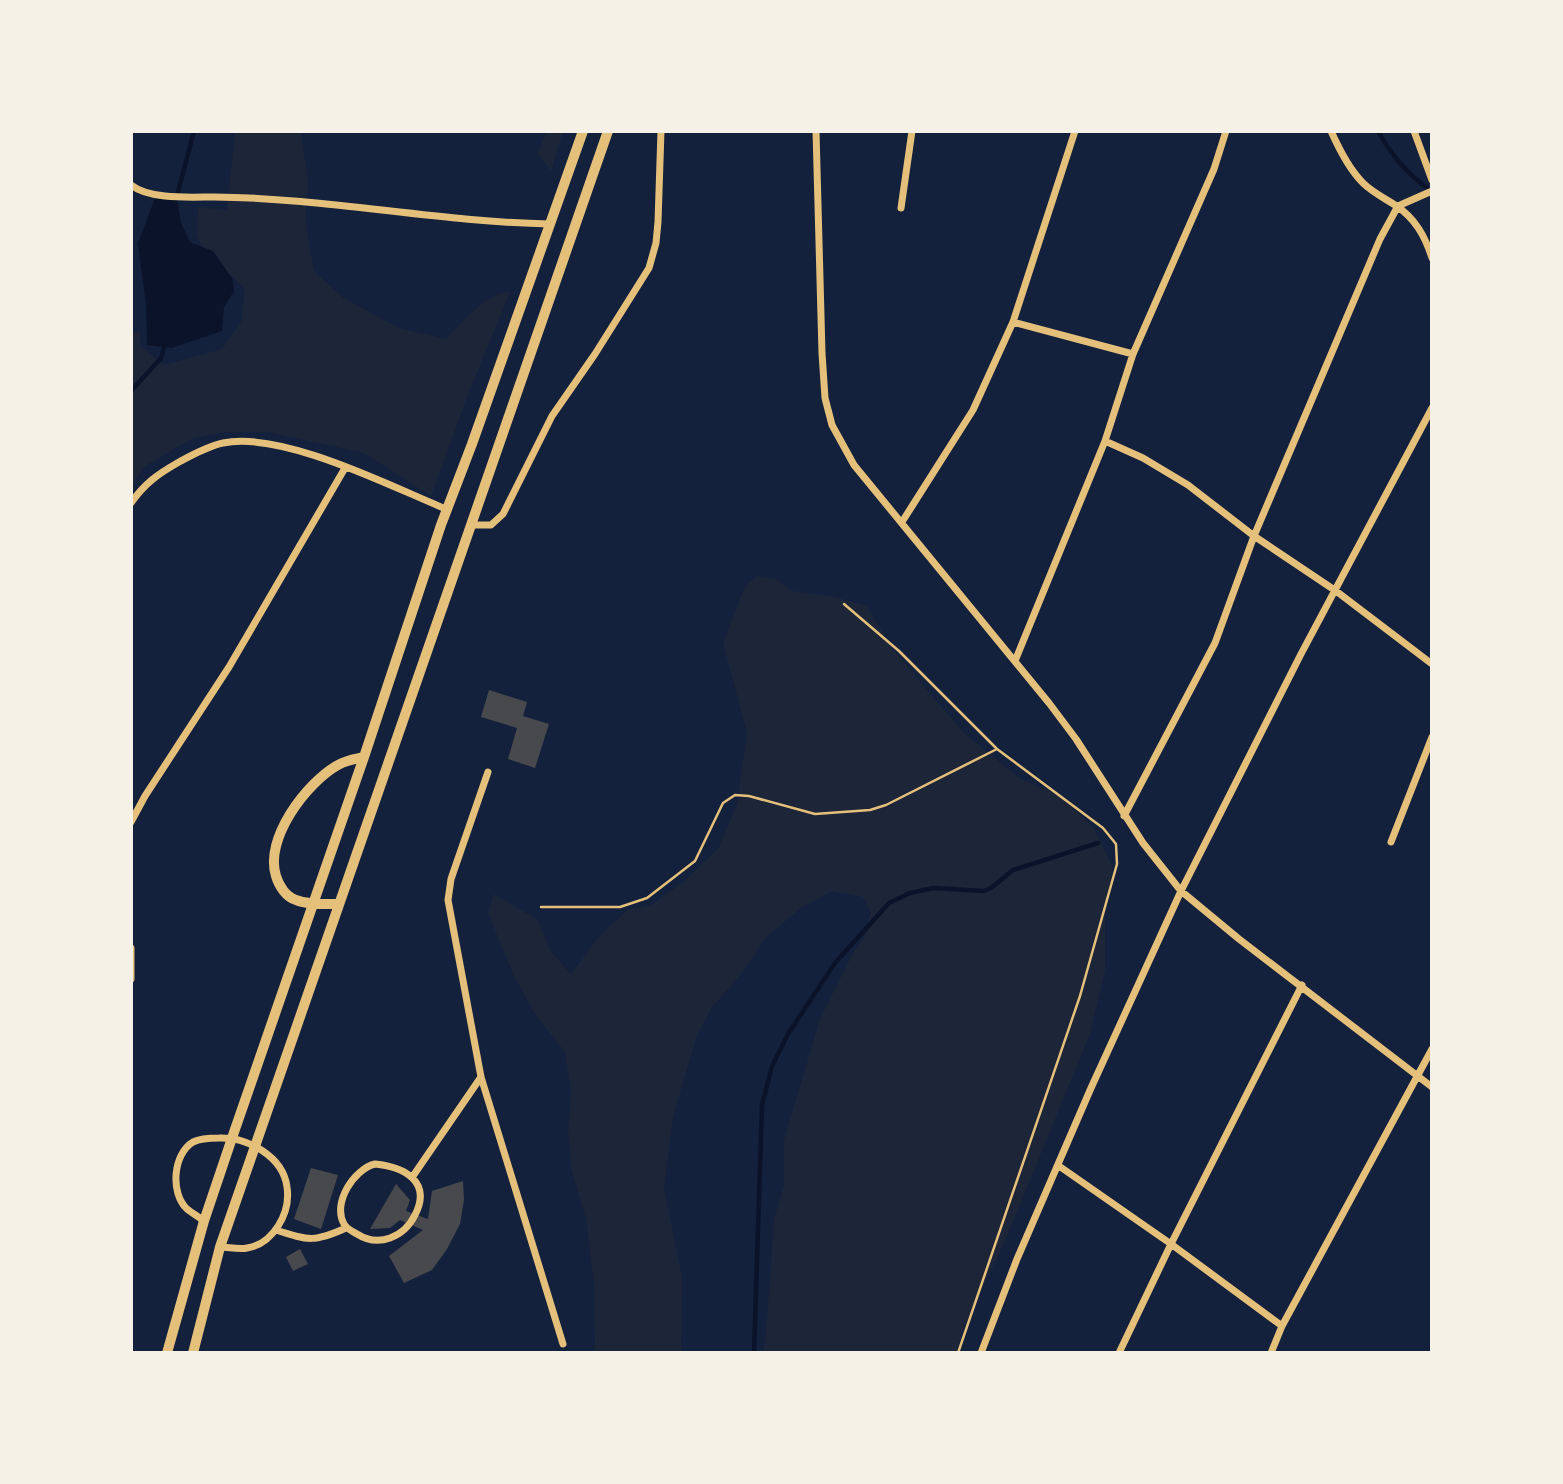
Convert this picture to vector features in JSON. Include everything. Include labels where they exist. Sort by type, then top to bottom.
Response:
[{"type":"main road","points":[[167,1353],[232,1138],[364,757],[446,509],[472,444],[583,131]]},
{"type":"main road","points":[[193,1353],[220,1247],[608,131]]},
{"type":"main road","points":[[339,904],[313,904],[294,900],[286,895],[277,882],[273,868],[276,840],[299,803],[323,777],[338,765],[364,757]]},
{"type":"street","points":[[471,525],[491,525],[503,514],[552,416],[649,268],[658,222],[661,131]]},
{"type":"street","points":[[816,131],[825,398],[832,425],[854,465],[1076,738],[1124,816],[1181,891],[1239,939],[1303,985],[1432,1087]]},
{"type":"street","points":[[901,208],[912,131]]},
{"type":"street","points":[[902,522],[973,410],[1013,322],[1075,131]]},
{"type":"street","points":[[1015,661],[1105,441],[1133,354],[1214,169],[1226,131]]},
{"type":"street","points":[[1331,131],[1362,183],[1398,206],[1419,228],[1432,258]]},
{"type":"street","points":[[1413,131],[1432,180]]},
{"type":"street","points":[[131,185],[148,193],[190,198],[215,197],[364,207],[512,223],[550,224]]},
{"type":"street","points":[[1124,816],[1215,643],[1254,536],[1380,239],[1398,206],[1432,191]]},
{"type":"street","points":[[1013,322],[1133,354]]},
{"type":"street","points":[[981,1353],[1017,1259],[1126,1008],[1181,891],[1301,653],[1432,408]]},
{"type":"street","points":[[1105,441],[1166,471],[1254,536],[1336,591],[1432,664]]},
{"type":"street","points":[[131,503],[153,476],[192,455],[223,443],[252,442],[270,444],[345,468],[446,509]]},
{"type":"street","points":[[131,822],[229,667],[345,468]]},
{"type":"street","points":[[1391,842],[1432,737]]},
{"type":"street","points":[[488,772],[452,879],[449,900],[481,1077],[563,1344]]},
{"type":"street","points":[[131,948],[131,979]]},
{"type":"street","points":[[1119,1353],[1171,1244],[1303,985]]},
{"type":"street","points":[[1271,1353],[1282,1326],[1432,1049]]},
{"type":"street","points":[[413,1176],[481,1077]]},
{"type":"street","points":[[205,1221],[185,1208],[178,1196],[176,1187],[179,1162],[188,1146],[197,1140],[232,1138],[257,1145],[281,1171],[287,1187],[284,1208],[276,1230],[264,1242],[245,1249],[220,1247]]},
{"type":"street","points":[[375,1164],[398,1168],[413,1176],[419,1188],[419,1208],[405,1229],[389,1239],[371,1241],[346,1228],[342,1220],[343,1201],[353,1179],[367,1166],[375,1164]]},
{"type":"street","points":[[1059,1166],[1282,1326]]},
{"type":"street","points":[[276,1230],[321,1239],[346,1228]]},
{"type":"path","points":[[844,604],[899,651],[997,748],[1102,828],[1116,845],[1117,864],[1080,996],[958,1353]]},
{"type":"path","points":[[541,907],[620,907],[647,898],[695,862],[723,803],[732,796],[749,796],[814,814],[870,810],[898,799],[997,748]]},
{"type":"shaded area","points":[[235,131],[301,131],[308,182],[305,221],[314,271],[342,297],[399,328],[446,339],[483,303],[492,297],[510,292],[467,397],[431,496],[364,453],[268,432],[226,432],[193,438],[145,466],[131,487],[131,334],[140,330],[140,345],[164,365],[222,349],[241,322],[245,289],[203,247],[197,235],[198,207],[227,210]]},
{"type":"shaded area","points":[[546,131],[563,131],[551,171],[538,154]]},
{"type":"shaded area","points":[[155,198],[177,199],[181,223],[190,242],[213,251],[232,278],[234,291],[224,307],[222,331],[172,348],[147,345],[146,306],[138,243]]},
{"type":"shaded area","points":[[757,576],[775,579],[793,591],[835,597],[867,606],[891,647],[963,732],[1019,778],[1062,797],[1093,827],[1113,868],[1105,906],[1105,971],[1090,1034],[1005,1241],[965,1324],[956,1353],[763,1353],[774,1219],[784,1186],[784,1140],[820,1019],[853,953],[864,937],[871,913],[863,897],[832,891],[801,908],[766,937],[742,973],[712,1007],[697,1035],[673,1117],[664,1188],[682,1278],[681,1353],[595,1353],[594,1285],[586,1218],[571,1168],[568,1130],[571,1093],[565,1052],[534,1013],[513,974],[488,913],[494,894],[538,920],[550,950],[571,974],[602,933],[628,910],[651,905],[682,883],[718,849],[737,804],[747,733],[723,643],[745,586]]},
{"type":"building","points":[[489,690],[527,702],[523,716],[549,724],[535,768],[508,759],[517,728],[481,717]]},
{"type":"building","points":[[311,1168],[338,1175],[321,1229],[294,1219]]},
{"type":"building","points":[[463,1181],[464,1200],[460,1224],[447,1249],[432,1270],[404,1283],[389,1256],[423,1230],[400,1220],[390,1228],[370,1229],[396,1184],[410,1200],[406,1211],[428,1219],[432,1191]]},
{"type":"building","points":[[300,1249],[308,1264],[293,1271],[286,1257]]},
{"type":"waterway","points":[[177,196],[194,131]]},
{"type":"waterway","points":[[1378,131],[1401,164],[1431,191]]},
{"type":"waterway","points":[[131,391],[161,358],[165,344]]},
{"type":"waterway","points":[[754,1353],[762,1105],[772,1066],[788,1034],[835,963],[889,903],[910,893],[933,888],[984,891],[1013,870],[1098,843]]}]
